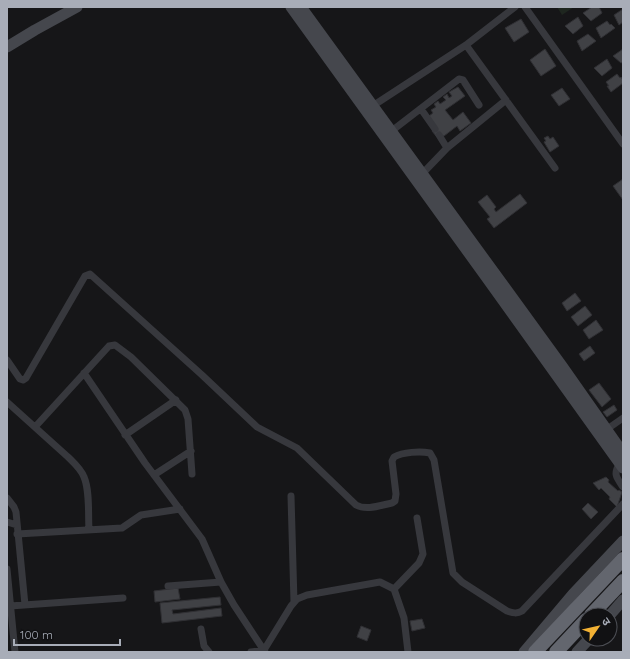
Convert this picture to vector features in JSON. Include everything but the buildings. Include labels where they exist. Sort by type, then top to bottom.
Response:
[{"type":"highway","points":[[536,652],[623,559]]},
{"type":"highway","points":[[599,607],[623,581]]},
{"type":"highway","points":[[556,652],[578,629]]},
{"type":"street","points":[[7,47],[77,7]]},
{"type":"street","points":[[291,7],[369,108]]},
{"type":"street","points":[[301,7],[444,218],[603,432]]},
{"type":"street","points":[[369,108],[466,45],[515,7]]},
{"type":"street","points":[[525,7],[623,144]]},
{"type":"street","points":[[466,45],[555,168]]},
{"type":"street","points":[[387,134],[459,79],[463,80],[479,105]]},
{"type":"street","points":[[422,174],[447,148],[506,100]]},
{"type":"street","points":[[421,109],[447,148]]},
{"type":"street","points":[[387,134],[422,174],[603,432],[622,461],[616,470],[616,474],[623,487]]},
{"type":"street","points":[[7,360],[20,380],[26,378],[85,276],[90,274],[202,374],[257,427],[297,448],[360,508],[367,508],[395,501],[396,494],[392,461],[394,457],[424,452],[430,453],[434,460],[453,573],[462,582],[512,613],[522,611],[623,504]]},
{"type":"street","points":[[35,427],[109,346],[115,345],[131,357],[185,410],[188,419],[192,474]]},
{"type":"street","points":[[84,373],[154,475],[202,539],[221,582],[234,605],[265,651]]},
{"type":"street","points":[[126,435],[176,400]]},
{"type":"street","points":[[7,402],[68,457],[84,475],[87,485],[89,530]]},
{"type":"street","points":[[603,432],[623,418]]},
{"type":"street","points":[[154,475],[191,451]]},
{"type":"street","points":[[291,496],[294,602]]},
{"type":"street","points":[[7,498],[14,507],[25,606]]},
{"type":"street","points":[[17,534],[122,528],[141,515],[180,510]]},
{"type":"street","points":[[394,589],[419,563],[422,554],[417,518]]},
{"type":"street","points":[[7,522],[17,525]]},
{"type":"street","points":[[524,652],[573,594],[623,541]]},
{"type":"street","points":[[7,569],[15,652]]},
{"type":"street","points":[[168,586],[221,582]]},
{"type":"street","points":[[265,651],[297,599],[307,595],[380,582],[394,589],[404,618],[408,652]]},
{"type":"street","points":[[10,606],[123,598]]},
{"type":"street","points":[[201,629],[204,646],[208,652]]},
{"type":"street","points":[[251,652],[265,651]]},
{"type":"shaded area","points":[[557,7],[574,7],[562,15]]}]
